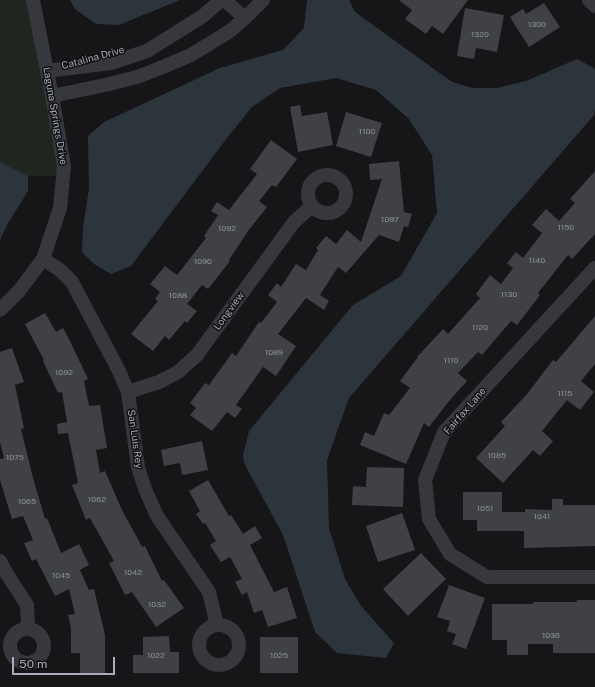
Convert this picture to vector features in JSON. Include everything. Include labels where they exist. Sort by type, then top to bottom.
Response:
[{"type":"street","name":"Laguna Springs Drive","points":[[0,310],[19,291],[43,259],[60,208],[64,166],[33,0]]},
{"type":"street","name":"Catalina Drive","points":[[47,71],[111,63],[147,51],[203,16],[222,0]]},
{"type":"street","points":[[222,0],[245,18]]},
{"type":"street","points":[[52,96],[115,82],[158,70],[191,55],[230,31],[263,0]]},
{"type":"street","points":[[589,0],[595,6]]},
{"type":"street","name":"Catalina Drive","points":[[47,71],[95,56],[116,52],[166,38]]},
{"type":"street","points":[[111,63],[115,82]]},
{"type":"street","name":"Longview","points":[[128,392],[159,382],[178,372],[197,355],[294,222],[312,206]]},
{"type":"street","name":"San Luis Rey","points":[[43,259],[60,270],[72,282],[119,371],[128,392],[138,467],[144,489],[157,516],[209,592],[217,625]]},
{"type":"street","name":"Fairfax Lane","points":[[595,268],[444,432],[425,480],[429,519],[450,554],[487,577],[595,577]]},
{"type":"street","points":[[0,560],[7,574],[27,605],[28,629]]},
{"type":"shaded area","points":[[0,0],[33,0],[63,176],[28,176],[0,162]]},
{"type":"shaded area","points":[[70,0],[180,0],[119,25],[96,24],[75,9]]},
{"type":"shaded area","points":[[307,0],[349,0],[355,12],[452,82],[473,88],[497,88],[526,81],[577,59],[594,68],[595,71],[594,115],[349,398],[327,460],[329,528],[345,579],[361,606],[394,643],[386,658],[337,653],[315,632],[283,535],[244,463],[243,455],[249,431],[353,305],[401,276],[437,213],[432,155],[409,119],[376,90],[336,78],[280,88],[252,107],[131,266],[111,274],[94,264],[82,252],[83,228],[89,188],[88,136],[104,122],[220,68],[283,50],[304,28]]},
{"type":"shaded area","points":[[0,162],[28,176],[28,191],[7,225],[0,240]]},
{"type":"building","points":[[399,0],[468,0],[443,34],[432,26],[426,34],[405,19],[412,10]]},
{"type":"building","points":[[544,3],[560,27],[529,47],[510,17],[523,9],[526,14]]},
{"type":"building","points":[[465,8],[504,15],[497,52],[476,48],[474,59],[457,56]]},
{"type":"building","points":[[300,105],[302,116],[327,112],[333,145],[298,152],[290,107]]},
{"type":"building","points":[[346,112],[382,123],[371,157],[336,146]]},
{"type":"building","points":[[271,140],[297,159],[276,187],[272,185],[259,201],[267,207],[248,231],[229,260],[230,261],[208,289],[202,285],[187,304],[197,311],[187,323],[185,321],[169,340],[165,336],[153,351],[131,334],[158,301],[155,299],[160,292],[150,284],[165,266],[177,275],[206,238],[204,236],[218,215],[211,211],[217,202],[229,210],[257,174],[250,169]]},
{"type":"building","points":[[399,161],[404,212],[412,214],[408,227],[404,226],[399,242],[379,235],[346,273],[338,267],[320,295],[329,301],[324,310],[306,298],[278,334],[296,346],[276,376],[263,367],[236,405],[242,409],[235,418],[227,412],[212,431],[190,415],[196,408],[190,403],[205,383],[209,385],[232,353],[236,356],[259,322],[261,323],[277,302],[268,295],[277,283],[281,287],[296,264],[306,270],[318,250],[316,248],[326,236],[336,244],[347,230],[361,242],[382,179],[370,180],[369,164]]},
{"type":"building","points":[[595,171],[595,234],[572,259],[568,255],[538,293],[540,295],[517,325],[511,321],[482,355],[478,352],[458,373],[467,381],[429,427],[424,423],[406,464],[360,445],[365,432],[374,436],[384,413],[389,415],[410,388],[400,381],[417,357],[443,329],[448,334],[480,298],[476,294],[490,275],[501,284],[513,268],[507,263],[516,252],[523,258],[542,233],[532,225],[546,209],[559,221],[575,203],[570,199]]},
{"type":"building","points":[[45,313],[56,332],[63,328],[88,379],[84,381],[89,406],[100,405],[107,448],[96,450],[100,473],[105,471],[122,510],[142,547],[145,546],[162,581],[164,580],[184,608],[156,627],[132,592],[125,595],[109,563],[114,561],[90,518],[86,520],[72,485],[78,483],[68,433],[58,434],[57,424],[67,422],[62,392],[58,393],[43,361],[44,360],[25,324]]},
{"type":"building","points":[[595,316],[595,364],[581,381],[594,392],[580,410],[567,400],[542,431],[553,441],[540,456],[533,450],[503,483],[476,458],[505,426],[501,422],[527,394],[553,360],[556,362]]},
{"type":"building","points":[[12,348],[24,382],[15,385],[24,428],[21,429],[33,478],[45,519],[47,518],[61,553],[79,544],[89,565],[80,570],[89,590],[94,589],[105,635],[105,673],[80,673],[80,653],[71,653],[71,628],[68,615],[75,614],[69,589],[55,596],[36,559],[32,561],[24,543],[33,540],[23,516],[12,519],[0,480],[0,459],[4,458],[0,442],[0,352]]},
{"type":"building","points":[[202,441],[208,470],[182,475],[180,463],[164,466],[161,450]]},
{"type":"building","points":[[367,467],[404,468],[403,507],[352,505],[353,486],[366,487]]},
{"type":"building","points":[[208,480],[229,516],[231,515],[243,534],[255,526],[262,538],[250,545],[274,592],[287,587],[297,618],[268,627],[262,610],[254,613],[247,592],[242,595],[235,582],[242,579],[230,557],[221,562],[210,545],[216,541],[205,523],[203,524],[196,514],[200,511],[189,491]]},
{"type":"building","points":[[463,492],[502,492],[502,512],[525,512],[525,509],[552,510],[552,499],[563,499],[563,505],[595,505],[595,546],[524,548],[524,531],[477,531],[477,520],[463,520]]},
{"type":"building","points":[[402,513],[415,550],[378,562],[366,526]]},
{"type":"building","points":[[421,553],[446,579],[408,616],[383,589]]},
{"type":"building","points":[[449,585],[485,598],[466,649],[452,644],[456,634],[447,631],[450,621],[437,617]]},
{"type":"building","points":[[577,600],[595,600],[595,653],[553,653],[553,644],[528,644],[528,655],[507,655],[507,640],[492,640],[492,604],[577,602]]},
{"type":"building","points":[[169,636],[170,652],[179,652],[179,673],[133,673],[133,655],[143,655],[143,637]]},
{"type":"building","points":[[260,637],[298,637],[298,673],[260,673]]}]
